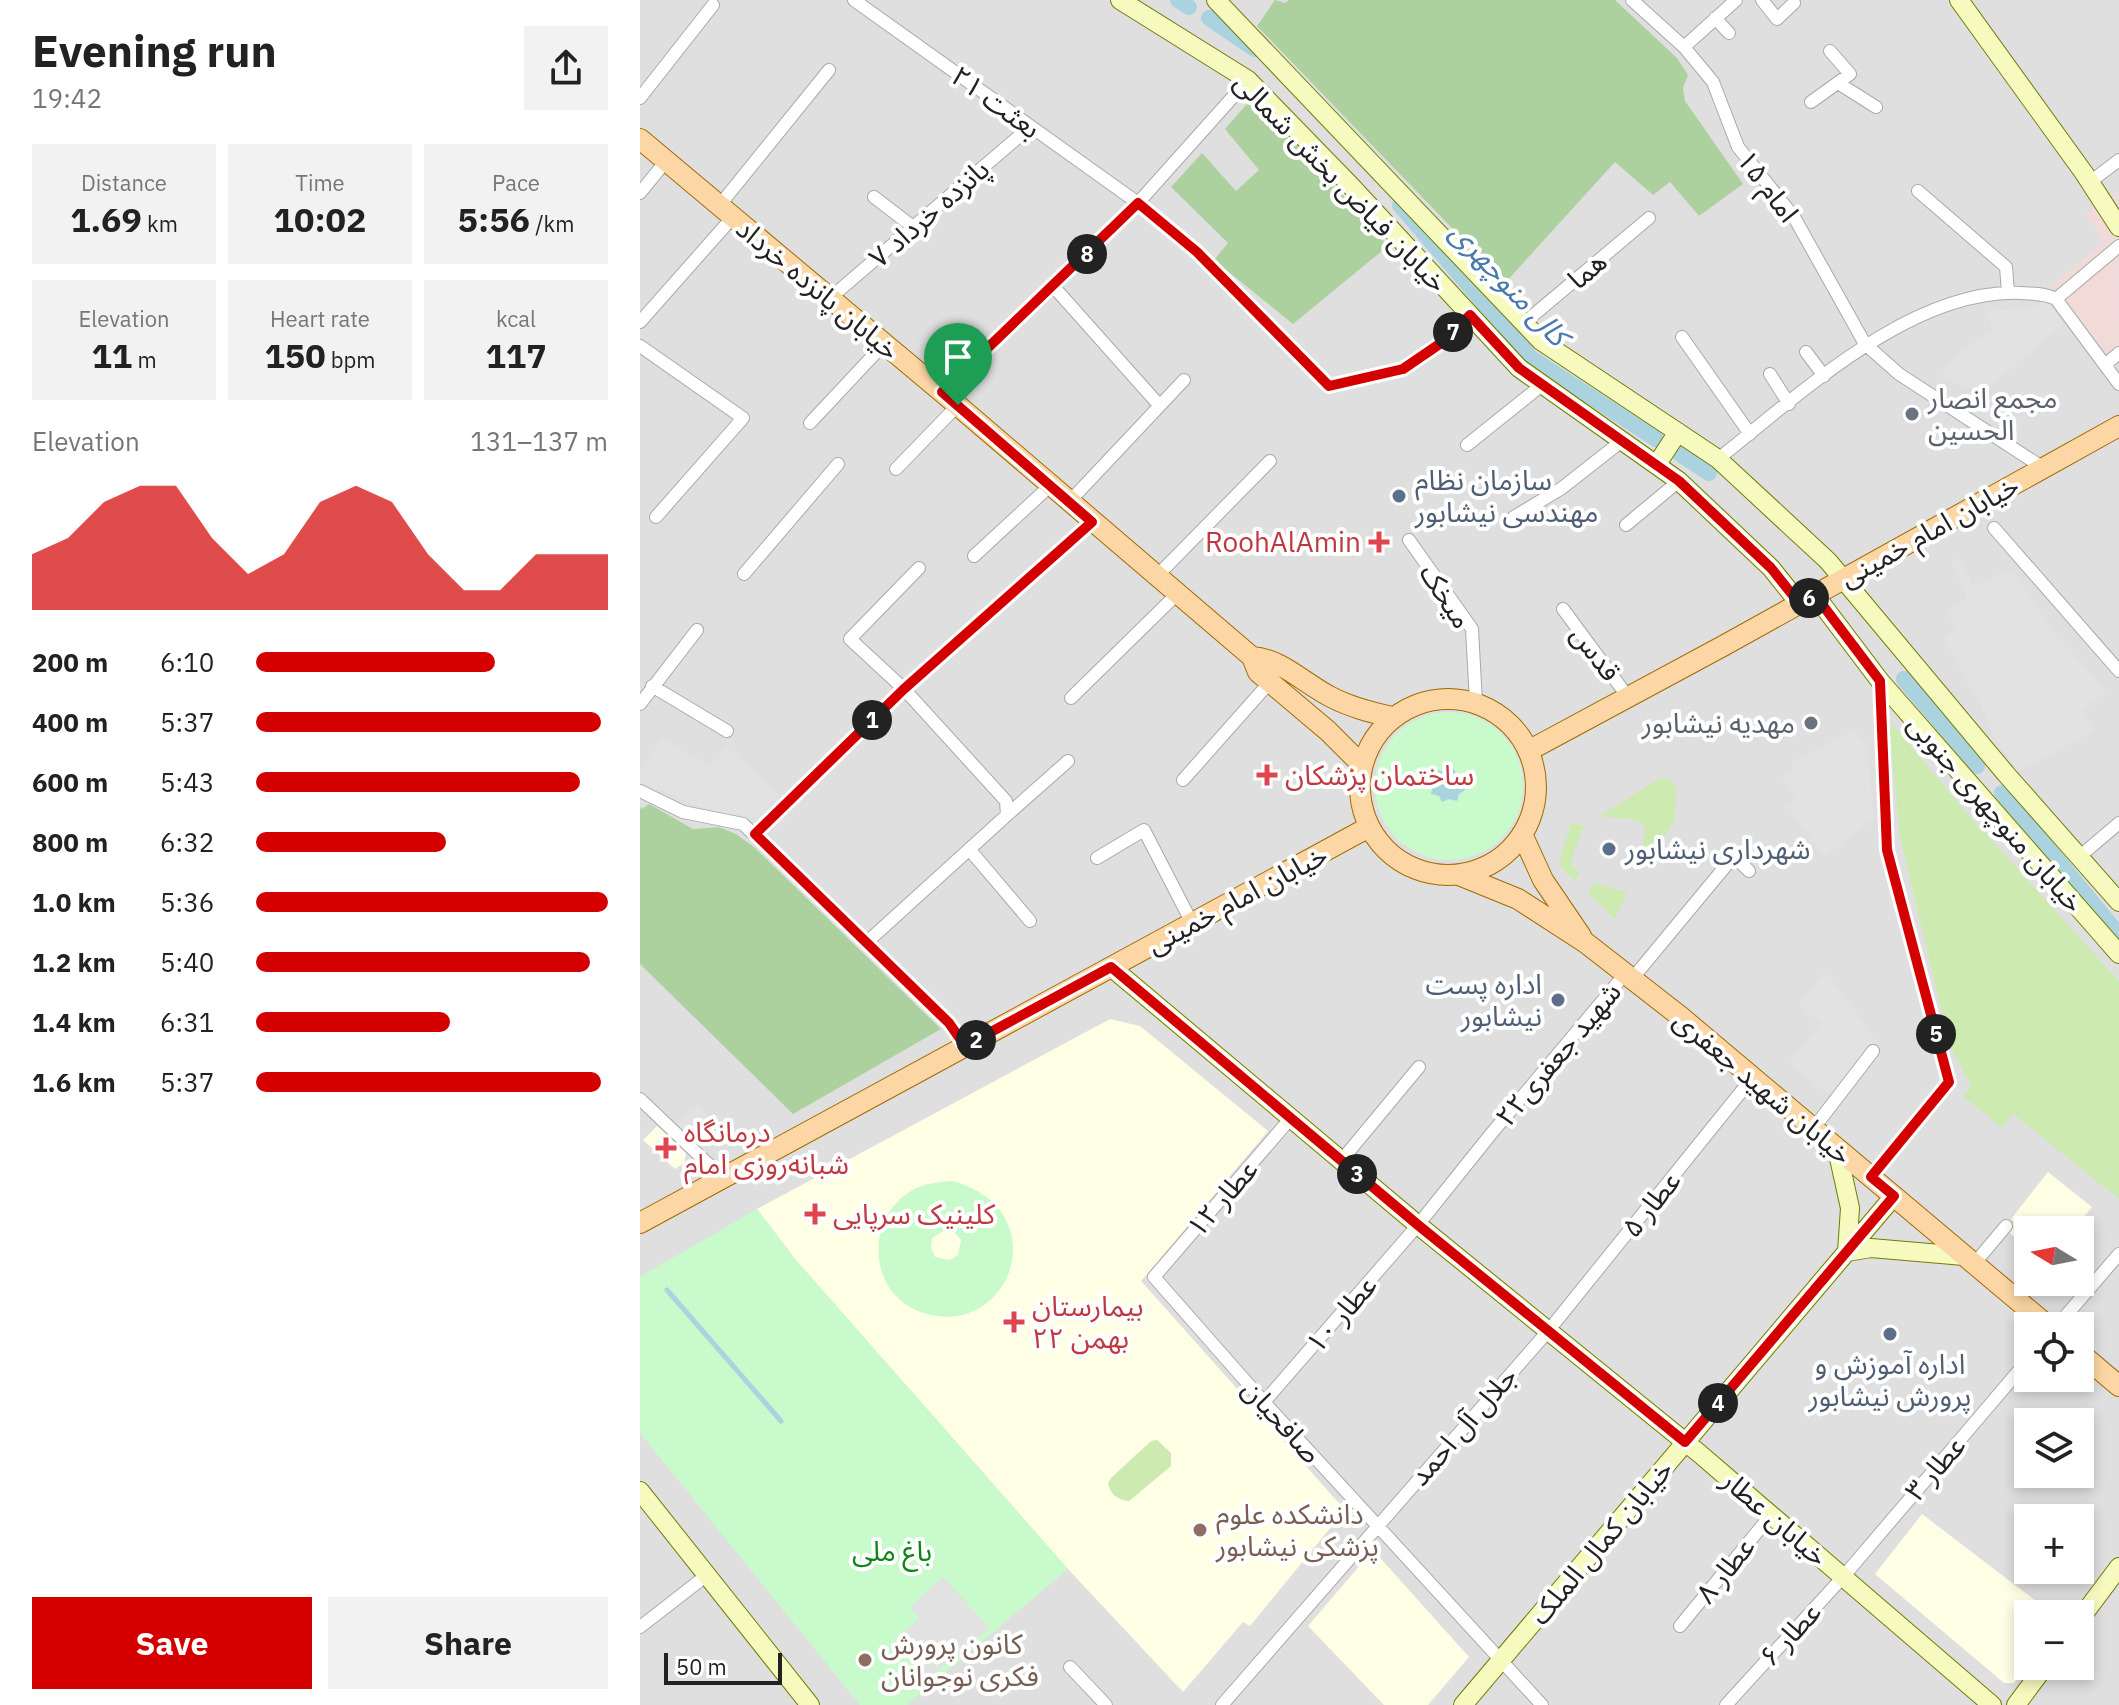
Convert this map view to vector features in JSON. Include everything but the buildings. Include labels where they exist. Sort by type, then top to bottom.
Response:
[{"type":"main road","name":"خیابان پانزده خرداد","points":[[640,139],[950,398],[1252,657],[1258,672],[1328,731],[1362,765]]},
{"type":"main road","name":"خیابان امام خمینی","points":[[1528,751],[2119,426]]},
{"type":"main road","name":"خیابان پانزده خرداد","points":[[1252,657],[1268,658],[1332,698],[1361,710],[1392,717]]},
{"type":"main road","points":[[1450,699],[1476,703],[1497,714],[1515,730],[1528,751],[1534,768],[1534,805],[1522,834],[1503,856],[1483,868],[1459,875],[1438,875],[1417,870],[1398,860],[1381,845],[1369,827],[1359,786],[1362,765],[1370,746],[1392,717],[1424,702],[1450,699]]},
{"type":"main road","name":"خیابان امام خمینی","points":[[640,1223],[1369,827]]},
{"type":"main road","name":"خیابان شهید جعفری","points":[[1522,834],[1543,880],[1586,943]]},
{"type":"main road","name":"خیابان شهید جعفری","points":[[1459,875],[1518,899],[1586,943],[1753,1077],[2031,1312]]},
{"type":"main road","points":[[2094,1365],[2119,1386]]},
{"type":"street","name":"بعثت ۲۱","points":[[854,0],[1138,203],[1197,252],[1329,386],[1403,369],[1444,341],[1470,315]]},
{"type":"street","name":"خیابان فیاض بخش شمالی","points":[[1120,0],[1248,80],[1353,188],[1519,368],[1679,481],[1807,599]]},
{"type":"street","name":"خیابان فیاض بخش شمالی","points":[[1216,0],[1541,341],[1718,459],[1828,561],[1843,579]]},
{"type":"street","name":"امام ۱۵","points":[[1632,0],[1684,47],[1713,82],[1738,147],[1794,217],[1865,344],[1899,374],[2042,467]]},
{"type":"street","points":[[1684,47],[1736,0]]},
{"type":"street","points":[[1762,0],[1777,19],[1794,3]]},
{"type":"street","points":[[1959,0],[2009,65],[2119,227]]},
{"type":"street","points":[[640,98],[713,5]]},
{"type":"street","points":[[1715,18],[1729,33]]},
{"type":"street","points":[[1811,102],[1850,74],[1830,51]]},
{"type":"street","points":[[640,322],[726,212],[829,70]]},
{"type":"street","points":[[896,469],[950,398],[1053,286],[1138,203],[1248,80]]},
{"type":"street","points":[[1838,83],[1876,107]]},
{"type":"street","name":"پانزده خرداد ۷","points":[[829,299],[1030,127]]},
{"type":"street","points":[[2090,182],[2119,160]]},
{"type":"street","points":[[640,193],[666,161]]},
{"type":"street","points":[[1353,188],[1378,168]]},
{"type":"street","points":[[1918,191],[2006,267],[2008,292]]},
{"type":"street","points":[[874,197],[913,227]]},
{"type":"street","name":"هما","points":[[1524,323],[1649,218]]},
{"type":"street","points":[[1718,459],[1865,344],[1935,310],[1996,292],[2052,297],[2119,246]]},
{"type":"street","points":[[1053,286],[1159,405]]},
{"type":"street","points":[[2052,297],[2119,384]]},
{"type":"street","points":[[1682,337],[1750,434]]},
{"type":"street","points":[[810,423],[884,344]]},
{"type":"street","points":[[642,351],[743,418],[656,517]]},
{"type":"street","points":[[1806,352],[1824,376]]},
{"type":"street","points":[[2106,364],[2119,353]]},
{"type":"street","points":[[1770,374],[1789,404]]},
{"type":"street","points":[[1070,501],[1184,380]]},
{"type":"street","points":[[1467,445],[1542,385]]},
{"type":"street","points":[[1657,464],[1678,432]]},
{"type":"street","points":[[1514,517],[1562,488],[1623,440]]},
{"type":"street","points":[[1156,577],[1270,461]]},
{"type":"street","points":[[744,574],[838,464]]},
{"type":"street","points":[[1626,525],[1679,481]]},
{"type":"street","points":[[974,556],[1051,485]]},
{"type":"street","points":[[755,834],[904,689],[1092,522]]},
{"type":"street","points":[[1994,528],[2119,671]]},
{"type":"street","name":"میخک","points":[[1409,540],[1472,629],[1476,703]]},
{"type":"street","points":[[919,568],[850,639],[904,689],[1006,801],[1007,815]]},
{"type":"street","name":"خیابان منوچهری جنوبی","points":[[1843,579],[2006,774],[2119,902]]},
{"type":"street","points":[[1071,698],[1177,594]]},
{"type":"street","name":"خیابان منوچهری جنوبی","points":[[1807,599],[2119,954]]},
{"type":"street","name":"قدس","points":[[1563,609],[1628,697]]},
{"type":"street","points":[[640,704],[697,630]]},
{"type":"street","points":[[1871,1177],[1949,1082],[1887,850],[1880,681]]},
{"type":"street","points":[[1183,780],[1270,682]]},
{"type":"street","points":[[652,686],[727,731]]},
{"type":"street","points":[[866,943],[1068,761]]},
{"type":"street","points":[[1980,794],[2006,774]]},
{"type":"street","points":[[640,791],[683,812],[743,824],[949,1023],[965,1046]]},
{"type":"street","points":[[2079,857],[2119,823]]},
{"type":"street","points":[[1097,858],[1144,830],[1192,923]]},
{"type":"street","points":[[969,849],[1030,921]]},
{"type":"street","name":"شهید جعفری۲۲","points":[[1418,1225],[1491,1134],[1734,856],[1749,871]]},
{"type":"street","name":"خیابان عطار","points":[[1111,967],[1418,1225],[1685,1442],[1992,1705]]},
{"type":"street","points":[[1813,1129],[1873,1051]]},
{"type":"street","points":[[1341,1161],[1419,1067]]},
{"type":"street","name":"عطار ۵","points":[[1549,1330],[1753,1077]]},
{"type":"street","points":[[640,1099],[724,1179]]},
{"type":"street","name":"عطار ۱۲","points":[[1154,1277],[1290,1119]]},
{"type":"street","points":[[1837,1149],[1850,1208],[1847,1252],[1871,1248],[1969,1260],[2006,1226]]},
{"type":"street","name":"خیابان کمال الملک","points":[[1463,1705],[1894,1196]]},
{"type":"street","name":"عطار ۱۰","points":[[1264,1402],[1418,1225]]},
{"type":"street","points":[[2069,1312],[2119,1254]]},
{"type":"street","name":"صافحیان","points":[[1154,1277],[1264,1402],[1542,1705]]},
{"type":"street","name":"جلال آل احمد","points":[[1222,1705],[1549,1330]]},
{"type":"street","name":"عطار ۳","points":[[1843,1577],[2014,1376]]},
{"type":"street","points":[[640,1491],[810,1705]]},
{"type":"street","name":"عطار ۸","points":[[1680,1626],[1771,1515]]},
{"type":"street","points":[[2094,1600],[2119,1567]]},
{"type":"street","points":[[640,1627],[707,1575]]},
{"type":"street","name":"عطار ۶","points":[[1726,1705],[1843,1577]]},
{"type":"street","points":[[1070,1667],[1106,1705]]},
{"type":"street","points":[[2016,1705],[2035,1680]]},
{"type":"shaded area","points":[[640,0],[2119,0],[2119,1705],[640,1705]]},
{"type":"shaded area","points":[[2118,191],[2119,362],[2116,364],[2052,286],[2103,242],[2086,214]]},
{"type":"shaded area","points":[[2047,299],[2063,324],[1990,386],[1986,393],[1939,377],[1959,352],[1994,331],[1985,311],[2034,308]]},
{"type":"shaded area","points":[[1958,558],[1974,587],[2006,571],[2009,575],[2014,572],[2055,634],[2107,692],[2082,710],[2094,731],[2018,772],[1987,724],[1988,720],[1944,638],[1956,629],[1948,610],[1968,598],[1951,561]]},
{"type":"shaded area","points":[[1855,729],[1862,741],[1866,740],[1874,818],[1824,856],[1787,807],[1797,800],[1781,778],[1795,770],[1791,763]]},
{"type":"shaded area","points":[[663,738],[710,767],[727,747],[779,795],[757,818],[727,814],[693,804],[640,781],[640,772]]},
{"type":"shaded area","points":[[1824,973],[1877,1041],[1832,1097],[1789,1063],[1821,1023],[1799,1005]]},
{"type":"shaded area","name":"بیمارستان ۲۲ بهمن","points":[[1110,1019],[1140,1026],[1268,1131],[1141,1281],[1345,1510],[1250,1626],[1243,1622],[1183,1692],[1068,1569],[795,1259],[757,1209]]},
{"type":"shaded area","points":[[698,1105],[725,1132],[701,1146],[678,1124]]},
{"type":"shaded area","name":"درمانگاه شبانه‌روزی امام","points":[[657,1126],[686,1153],[684,1163],[675,1169],[643,1140]]},
{"type":"shaded area","points":[[2048,1172],[2092,1207],[2085,1216],[2014,1216],[2014,1222],[2011,1219]]},
{"type":"shaded area","points":[[2014,1222],[2014,1237],[2007,1231]]},
{"type":"shaded area","points":[[1922,1514],[2035,1600],[2014,1600],[2016,1680],[2004,1683],[1875,1574]]},
{"type":"shaded area","points":[[1373,1550],[1469,1657],[1428,1705],[1384,1705],[1308,1626]]},
{"type":"shaded area","points":[[943,1577],[990,1628],[926,1680],[893,1642],[919,1618],[910,1607]]},
{"type":"green space","points":[[1275,0],[1285,3],[1289,0],[1615,0],[1677,58],[1688,75],[1683,88],[1685,101],[1743,184],[1699,216],[1670,182],[1653,195],[1615,162],[1505,283],[1257,26]]},
{"type":"green space","points":[[1254,96],[1388,246],[1293,324],[1214,260],[1228,243],[1171,187],[1202,153],[1236,191],[1259,170],[1225,129]]},
{"type":"green space","points":[[1449,712],[1477,717],[1502,733],[1518,758],[1523,786],[1518,814],[1502,839],[1477,855],[1449,860],[1421,855],[1396,839],[1380,814],[1375,786],[1380,758],[1396,733],[1421,717]]},
{"type":"green space","points":[[1894,726],[1965,811],[2119,981],[2119,1199],[2013,1114],[2002,1128],[1963,1096],[1971,1086],[1950,1046],[1900,836],[1889,728]]},
{"type":"green space","points":[[1658,779],[1668,779],[1677,788],[1674,821],[1657,849],[1640,854],[1644,824],[1631,819],[1600,816]]},
{"type":"green space","points":[[649,804],[693,829],[719,827],[754,847],[941,1029],[793,1114],[640,964],[640,807],[642,809]]},
{"type":"green space","points":[[1571,823],[1584,826],[1571,860],[1580,874],[1574,881],[1560,866]]},
{"type":"green space","points":[[1596,883],[1627,893],[1615,919],[1587,893]]},
{"type":"green space","points":[[952,1181],[985,1196],[1004,1217],[1013,1241],[1011,1267],[1000,1289],[982,1307],[957,1316],[927,1314],[903,1302],[886,1282],[879,1257],[881,1231],[885,1219],[900,1199],[916,1188]],"holes":[[[945,1230],[954,1232],[961,1240],[958,1255],[950,1260],[935,1257],[931,1248],[932,1238]]]},
{"type":"green space","name":"باغ ملی","points":[[757,1209],[795,1259],[1068,1569],[907,1705],[860,1705],[640,1433],[640,1277]]},
{"type":"green space","points":[[1157,1440],[1171,1453],[1171,1466],[1129,1501],[1115,1496],[1108,1483],[1111,1478],[1151,1441]]},
{"type":"water","points":[[1453,768],[1457,775],[1463,777],[1465,790],[1459,794],[1457,801],[1449,799],[1442,802],[1439,796],[1431,794],[1431,780],[1438,770],[1445,772]]},
{"type":"waterway","name":"کال منوچهری","points":[[1178,0],[1189,7]]},
{"type":"waterway","name":"کال منوچهری","points":[[1209,18],[1255,49]]},
{"type":"waterway","name":"کال منوچهری","points":[[1400,205],[1531,358],[1656,439]]},
{"type":"waterway","name":"کال منوچهری","points":[[1680,454],[1709,473]]},
{"type":"waterway","name":"کال منوچهری","points":[[1904,679],[1977,766]]},
{"type":"waterway","name":"کال منوچهری","points":[[2002,793],[2119,935]]},
{"type":"waterway","points":[[667,1290],[781,1421]]},
{"type":"place","name":"مجمع انصار الحسین","points":[[1912,414]]},
{"type":"place","name":"سازمان نظام مهندسی نیشابور","points":[[1399,496]]},
{"type":"place","name":"RoohAlAmin","points":[[1379,542]]},
{"type":"place","name":"مهدیه نیشابور","points":[[1811,723]]},
{"type":"place","name":"ساختمان پزشکان","points":[[1267,775]]},
{"type":"place","name":"شهرداری نیشابور","points":[[1609,849]]},
{"type":"place","name":"اداره پست نیشابور","points":[[1558,1000]]},
{"type":"place","name":"درمانگاه شبانه‌روزی امام","points":[[666,1148]]},
{"type":"place","name":"کلینیک سرپایی","points":[[815,1214]]},
{"type":"place","name":"بیمارستان ۲۲ بهمن","points":[[1014,1322]]},
{"type":"place","name":"اداره آموزش و پرورش نیشابور","points":[[1890,1334]]},
{"type":"place","name":"دانشکده علوم پزشکی نیشابور","points":[[1200,1530]]},
{"type":"place","name":"کانون پرورش فکری نوجوانان","points":[[865,1660]]},
{"type":"route","points":[[1138,203],[1197,252],[1329,386],[1403,369],[1444,341],[1470,315],[1519,368],[1679,481],[1771,568],[1799,603],[1815,595],[1880,681],[1887,850],[1949,1082],[1871,1177],[1894,1196],[1685,1442],[1418,1225],[1111,967],[965,1046],[949,1023],[755,834],[904,689],[1092,522],[958,405],[942,392],[1138,203]]}]
